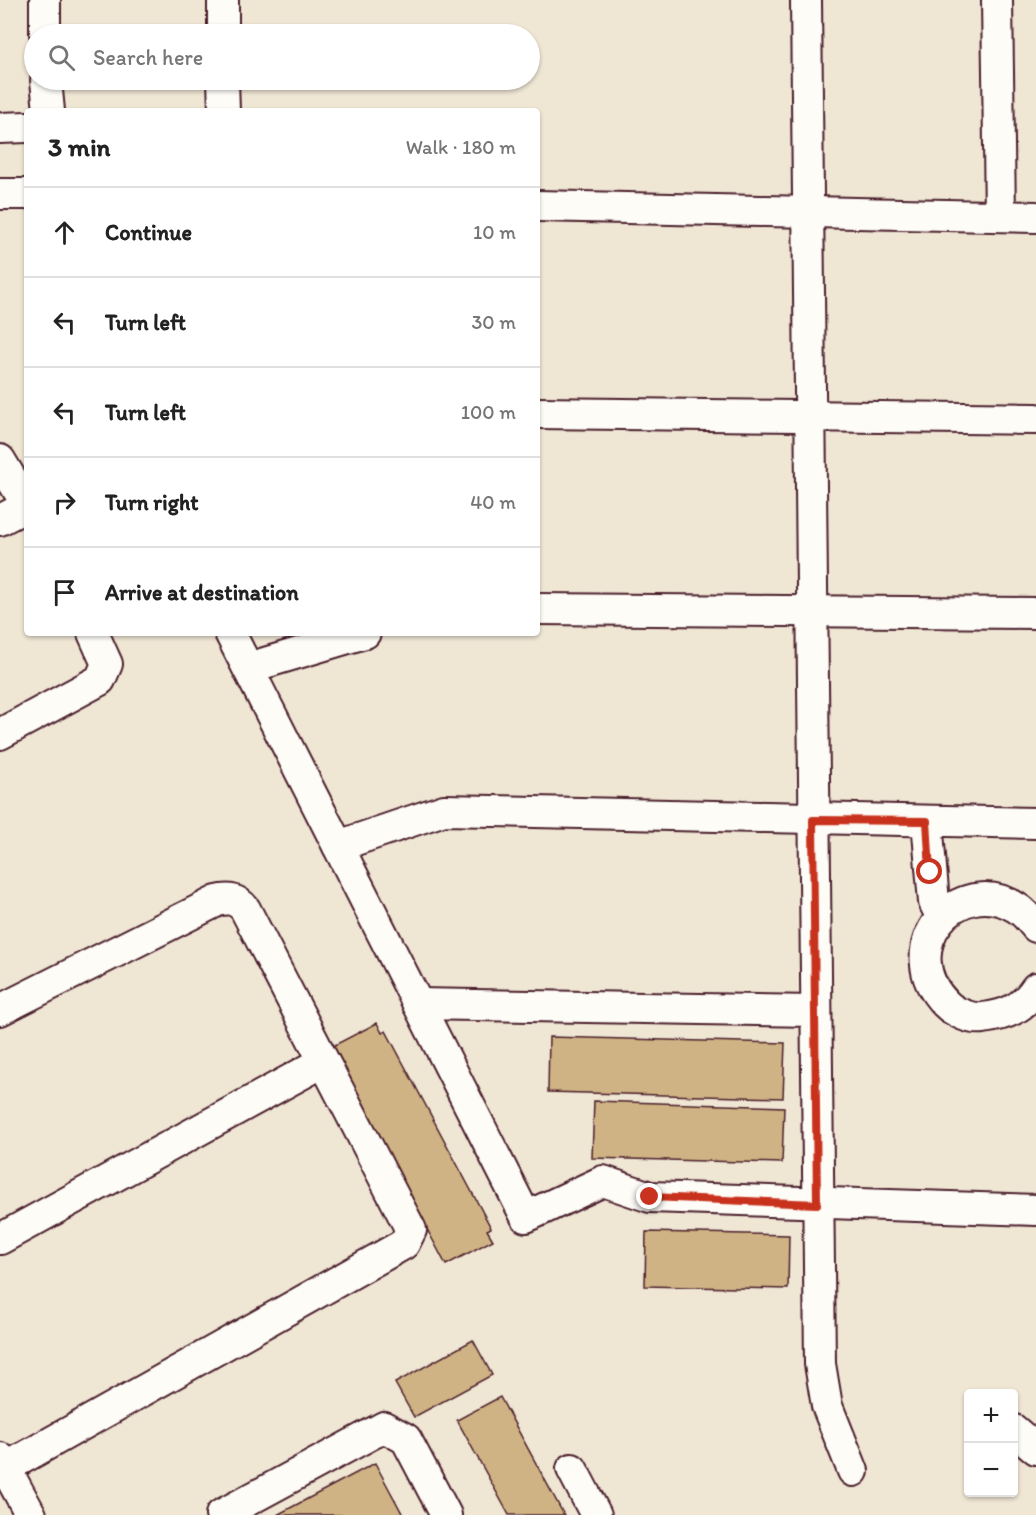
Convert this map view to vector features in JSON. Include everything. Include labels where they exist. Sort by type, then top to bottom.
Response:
[{"type":"street","points":[[45,0],[45,24]]},
{"type":"street","points":[[223,0],[223,24]]},
{"type":"street","points":[[806,0],[820,1364],[827,1406],[853,1471]]},
{"type":"street","points":[[997,0],[1000,216]]},
{"type":"street","points":[[47,90],[49,108]]},
{"type":"street","points":[[223,90],[224,108]]},
{"type":"street","points":[[0,128],[24,127]]},
{"type":"street","points":[[0,194],[24,194]]},
{"type":"street","points":[[540,206],[1036,217]]},
{"type":"street","points":[[540,413],[1036,419]]},
{"type":"street","points":[[0,460],[24,500]]},
{"type":"street","points":[[0,520],[24,507]]},
{"type":"street","points":[[540,609],[1036,613]]},
{"type":"street","points":[[0,734],[100,680],[107,664],[94,636]]},
{"type":"street","points":[[232,636],[526,1217],[603,1181],[650,1197],[1036,1210]]},
{"type":"street","points":[[248,668],[354,636]]},
{"type":"street","points":[[338,846],[444,810],[813,820],[1036,823]]},
{"type":"street","points":[[927,821],[934,902],[941,916]]},
{"type":"street","points":[[0,1010],[217,901],[228,898],[245,909],[409,1223],[411,1236],[404,1244],[2,1466],[31,1515]]},
{"type":"street","points":[[1030,914],[991,899],[964,902],[941,916],[927,939],[924,966],[933,991],[952,1010],[978,1019],[1005,1016],[1028,1001],[1036,988]]},
{"type":"street","points":[[418,1004],[816,1011]]},
{"type":"street","points":[[0,1239],[323,1062]]},
{"type":"street","points":[[221,1515],[384,1427],[406,1439],[446,1515]]},
{"type":"street","points":[[1018,1433],[1036,1449]]},
{"type":"street","points":[[572,1469],[596,1515]]},
{"type":"building","points":[[377,1023],[382,1033],[386,1031],[491,1228],[487,1230],[493,1240],[446,1265],[331,1047]]},
{"type":"building","points":[[549,1037],[785,1043],[783,1098],[548,1092]]},
{"type":"building","points":[[594,1101],[784,1107],[782,1163],[592,1158]]},
{"type":"building","points":[[646,1232],[789,1235],[788,1289],[645,1286]]},
{"type":"building","points":[[473,1340],[492,1375],[414,1417],[395,1383]]},
{"type":"building","points":[[500,1397],[564,1515],[509,1515],[457,1420]]},
{"type":"building","points":[[375,1463],[403,1515],[277,1515]]},
{"type":"route","points":[[650,1197],[817,1204],[813,820],[927,821],[930,872]]}]
